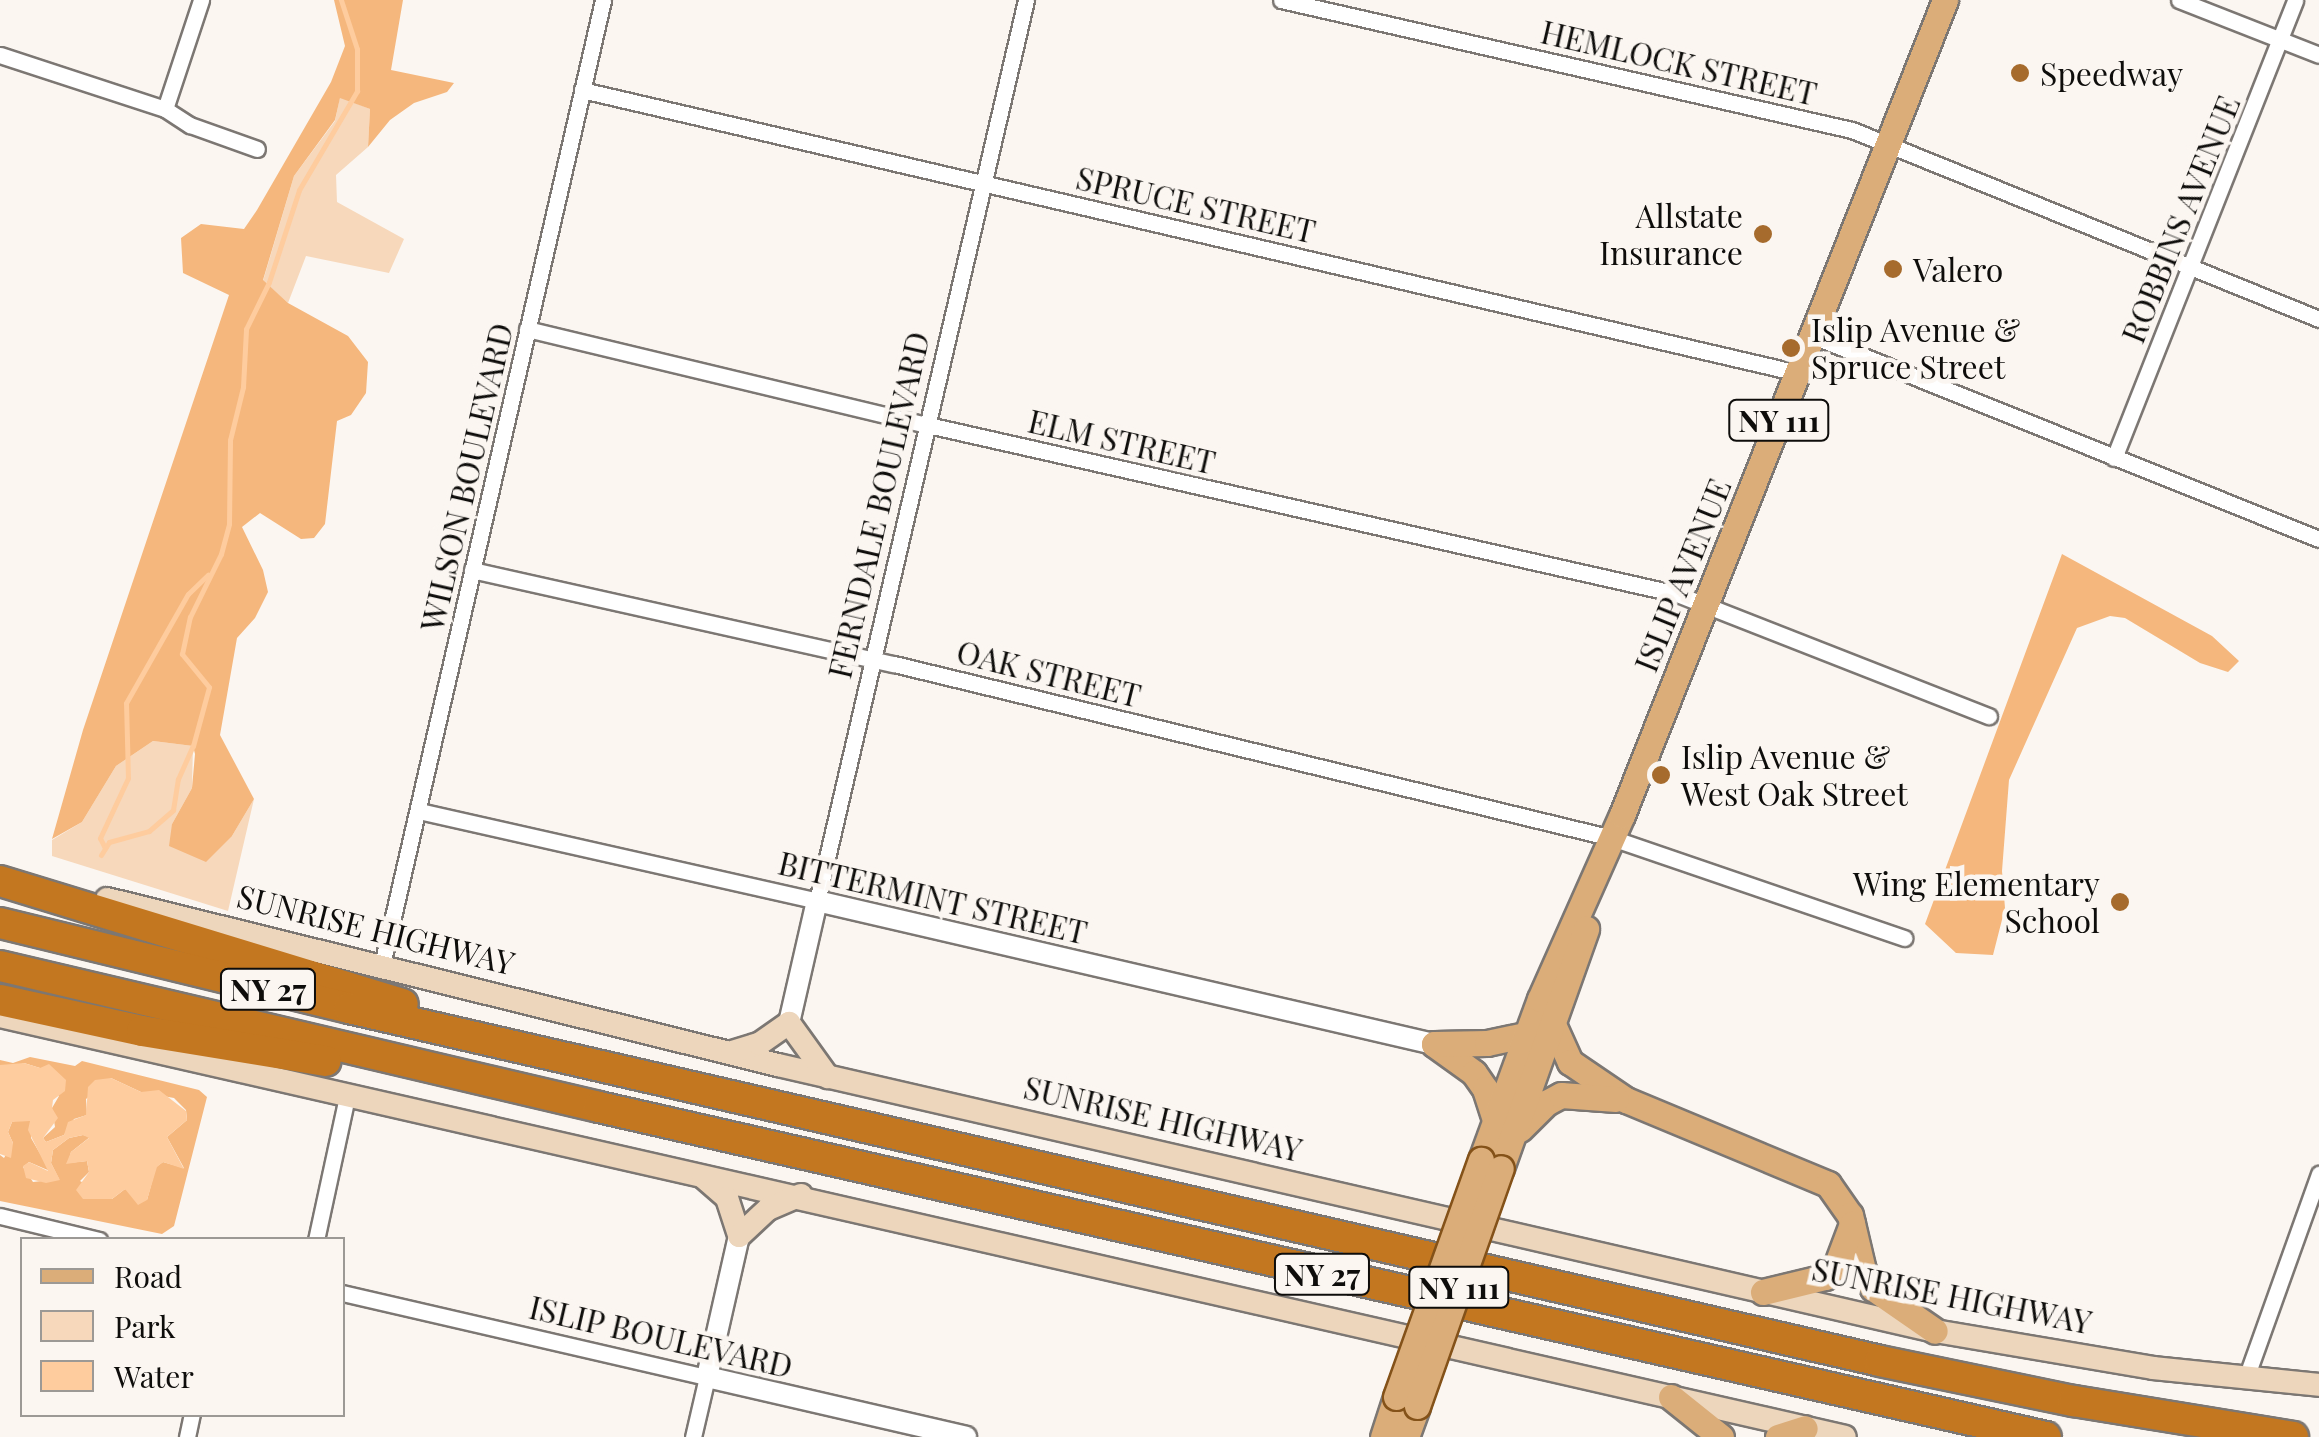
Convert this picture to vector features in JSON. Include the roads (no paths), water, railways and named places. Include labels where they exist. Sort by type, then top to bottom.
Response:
[{"type":"highway","points":[[0,881],[52,901],[197,938],[366,991],[536,1052]]},
{"type":"highway","name":"NY 27","points":[[0,924],[536,1052],[1880,1362],[2090,1404],[2293,1437]]},
{"type":"highway","name":"NY 27","points":[[0,966],[438,1070],[2046,1437]]},
{"type":"highway","points":[[0,1000],[95,1022],[304,1059],[438,1070]]},
{"type":"main road","name":"ISLIP AVENUE","points":[[1504,1128],[1526,1035],[1612,838],[1944,0]]},
{"type":"main road","name":"ISLIP AVENUE","points":[[1383,1437],[1406,1401],[1504,1128],[1552,1022],[1592,910],[1612,838]]},
{"type":"main road","name":"SUNRISE HIGHWAY","points":[[0,872],[828,1077],[1935,1331],[2105,1361],[2319,1385]]},
{"type":"main road","points":[[0,1016],[347,1098],[800,1195],[1845,1437]]},
{"type":"main road","points":[[1552,1022],[1570,1062],[1626,1100],[1818,1178],[1841,1199],[1852,1224],[1863,1270],[1873,1288],[1935,1331]]},
{"type":"main road","points":[[727,1053],[759,1044],[789,1023],[828,1077]]},
{"type":"main road","points":[[1434,1044],[1487,1043],[1526,1035]]},
{"type":"main road","points":[[1434,1044],[1474,1073],[1504,1128],[1561,1095],[1626,1100]]},
{"type":"main road","points":[[696,1172],[727,1198],[739,1236],[768,1209],[800,1195]]},
{"type":"main road","points":[[1763,1292],[1826,1277],[1838,1264],[1852,1224]]},
{"type":"main road","points":[[1671,1396],[1721,1437]]},
{"type":"main road","name":"ISLIP AVENUE","points":[[1406,1401],[1406,1437]]},
{"type":"main road","points":[[1778,1437],[1804,1428]]},
{"type":"street","points":[[165,108],[201,0]]},
{"type":"street","name":"WILSON BOULEVARD","points":[[382,965],[603,0]]},
{"type":"street","name":"FERNDALE BOULEVARD","points":[[789,1023],[1026,0]]},
{"type":"street","name":"HEMLOCK STREET","points":[[1281,0],[1852,130],[2319,319]]},
{"type":"street","points":[[2179,0],[2319,55]]},
{"type":"street","name":"ROBBINS AVENUE","points":[[2114,458],[2295,0]]},
{"type":"street","points":[[0,54],[165,108],[190,125],[257,149]]},
{"type":"street","name":"SPRUCE STREET","points":[[582,90],[1798,372]]},
{"type":"street","name":"ELM STREET","points":[[528,329],[928,426],[1677,594],[1990,716]]},
{"type":"street","points":[[1813,336],[2319,539]]},
{"type":"street","name":"OAK STREET","points":[[472,570],[894,664],[1612,838],[1904,938]]},
{"type":"street","name":"BITTERMINT STREET","points":[[419,811],[1434,1044]]},
{"type":"street","points":[[317,1237],[347,1098]]},
{"type":"street","points":[[2246,1378],[2319,1174]]},
{"type":"street","points":[[0,1216],[87,1237]]},
{"type":"street","points":[[694,1437],[739,1236]]},
{"type":"street","name":"ISLIP BOULEVARD","points":[[345,1294],[966,1437]]},
{"type":"water","points":[[24,1063],[40,1068],[49,1064],[66,1080],[65,1091],[53,1100],[52,1108],[58,1118],[43,1138],[46,1142],[64,1135],[68,1122],[86,1115],[88,1087],[95,1080],[111,1078],[141,1092],[159,1090],[186,1111],[187,1120],[167,1137],[184,1169],[163,1162],[157,1167],[147,1200],[138,1205],[125,1189],[112,1199],[83,1199],[76,1190],[89,1172],[87,1161],[66,1164],[71,1152],[89,1138],[83,1135],[69,1138],[53,1150],[51,1163],[60,1180],[46,1183],[26,1178],[23,1166],[29,1162],[48,1171],[28,1130],[30,1121],[12,1122],[8,1132],[13,1143],[11,1158],[0,1154],[0,1065]]},
{"type":"waterway","points":[[101,855],[109,842],[149,831],[173,810],[178,779],[193,746],[209,687],[182,654],[190,617],[221,554],[229,524],[230,440],[243,387],[246,329],[269,282],[299,190],[357,91],[357,49],[341,0]]},
{"type":"waterway","points":[[105,848],[100,838],[128,778],[126,703],[188,594],[208,575]]},
{"type":"place","name":"Speedway","points":[[2020,73]]},
{"type":"place","name":"Allstate Insurance","points":[[1763,234]]},
{"type":"place","name":"Valero","points":[[1893,269]]},
{"type":"place","name":"Islip Avenue & Spruce Street","points":[[1791,348]]},
{"type":"place","name":"Islip Avenue & West Oak Street","points":[[1661,775]]},
{"type":"place","name":"Wing Elementary School","points":[[2120,902]]}]
